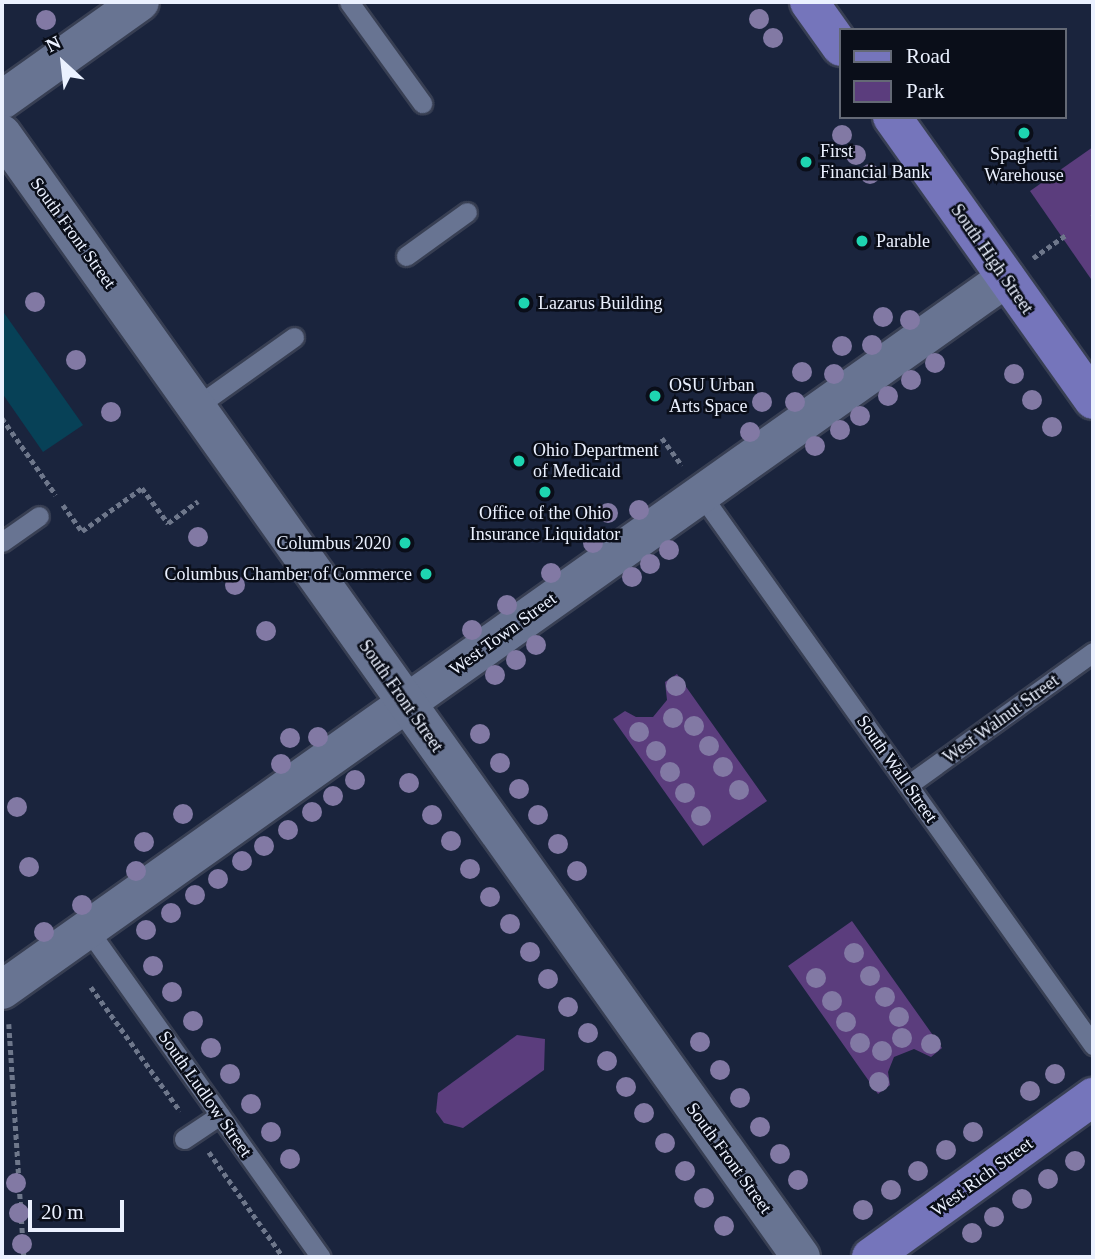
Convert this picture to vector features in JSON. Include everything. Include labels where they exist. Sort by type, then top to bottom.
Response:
[{"type":"main road","points":[[809,2],[839,44]]},
{"type":"main road","name":"South High Street","points":[[893,119],[1093,400]]},
{"type":"main road","name":"West Rich Street","points":[[871,1257],[1093,1097]]},
{"type":"street","points":[[2,100],[140,2]]},
{"type":"street","name":"South Front Street","points":[[2,134],[801,1257]]},
{"type":"street","name":"West Town Street","points":[[6,1003],[89,931],[1006,278]]},
{"type":"lane","points":[[349,2],[422,103]]},
{"type":"lane","points":[[406,256],[467,212]]},
{"type":"lane","points":[[197,406],[294,337]]},
{"type":"lane","name":"South Wall Street","points":[[701,493],[1093,1045]]},
{"type":"lane","points":[[2,542],[40,516]]},
{"type":"lane","name":"West Walnut Street","points":[[908,785],[1093,652]]},
{"type":"lane","name":"South Ludlow Street","points":[[89,931],[321,1257]]},
{"type":"lane","points":[[184,1139],[220,1115]]},
{"type":"path","points":[[2,418],[82,531],[142,488],[168,523],[198,501]]},
{"type":"path","points":[[6,1003],[24,1257]]},
{"type":"green space","points":[[1093,147],[1093,277],[1091,279],[1030,191]]},
{"type":"green space","points":[[677,674],[767,801],[703,846],[613,719],[625,711],[636,717],[653,717],[667,700],[665,682]]},
{"type":"green space","points":[[852,921],[942,1048],[931,1057],[914,1049],[894,1057],[888,1072],[890,1085],[878,1094],[788,966]]},
{"type":"green space","points":[[517,1035],[545,1039],[544,1070],[463,1128],[444,1123],[436,1112],[438,1093]]},
{"type":"water","points":[[2,310],[83,425],[43,452],[2,393]]},
{"type":"place","name":"Spaghetti Warehouse","points":[[1024,133]]},
{"type":"place","name":"First Financial Bank","points":[[806,162]]},
{"type":"place","name":"Parable","points":[[862,241]]},
{"type":"place","name":"Lazarus Building","points":[[524,303]]},
{"type":"place","name":"OSU Urban Arts Space","points":[[655,396]]},
{"type":"place","name":"Ohio Department of Medicaid","points":[[519,461]]},
{"type":"place","name":"Office of the Ohio Insurance Liquidator","points":[[545,492]]},
{"type":"place","name":"Columbus 2020","points":[[405,543]]},
{"type":"place","name":"Columbus Chamber of Commerce","points":[[426,574]]}]
